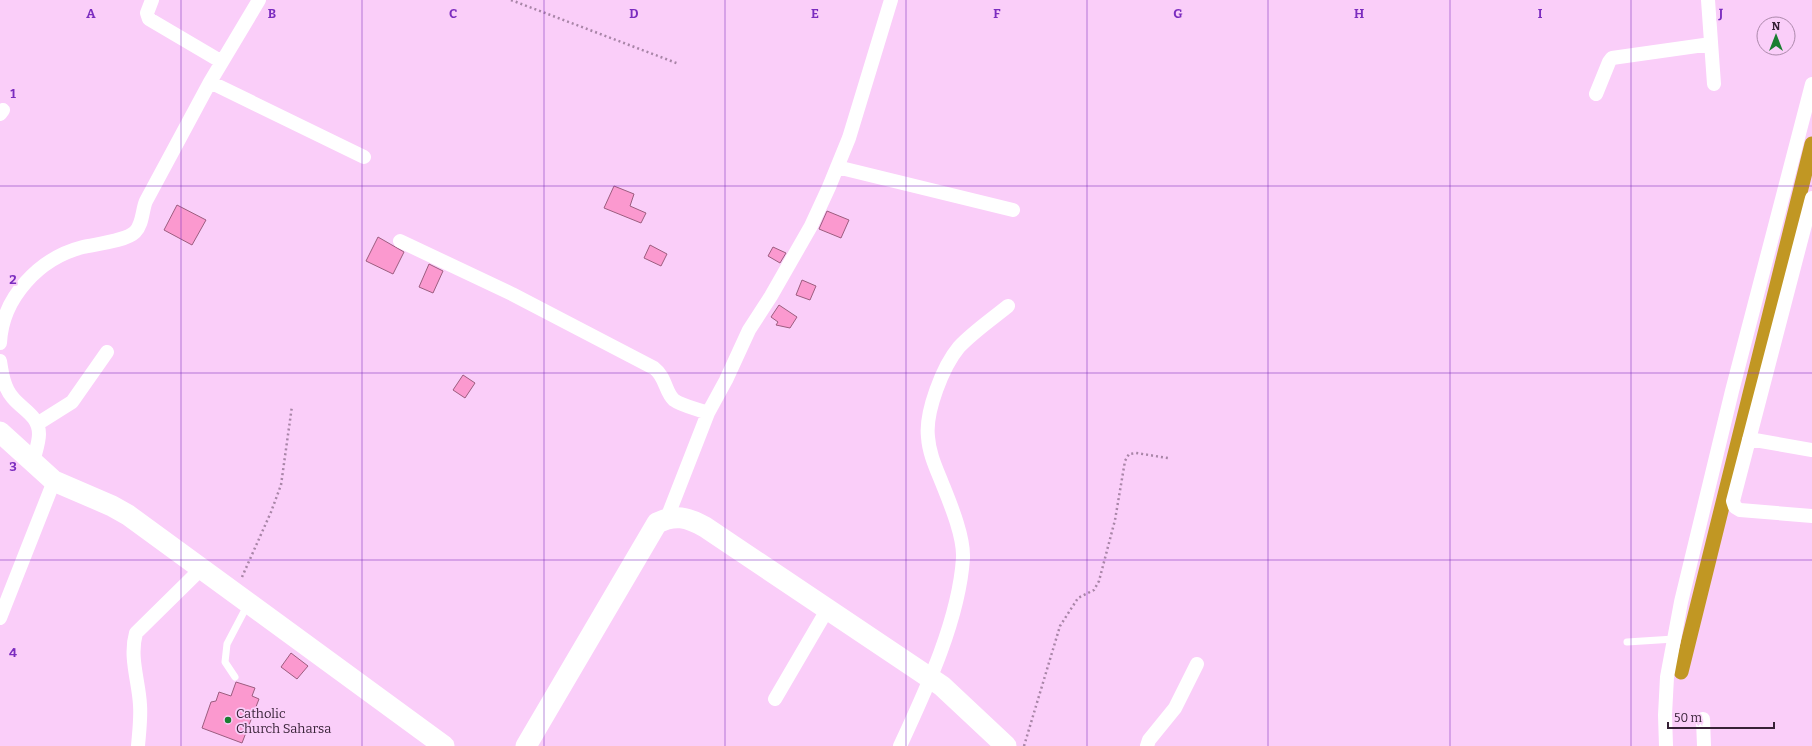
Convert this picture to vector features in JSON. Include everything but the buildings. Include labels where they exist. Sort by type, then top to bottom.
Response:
[{"type":"main road","points":[[0,432],[54,481],[123,512],[444,746]]},
{"type":"main road","points":[[526,746],[657,523],[667,518],[677,516],[690,518],[705,527],[942,686],[1006,746]]},
{"type":"street","points":[[152,0],[147,13],[149,19],[222,62]]},
{"type":"street","points":[[0,343],[0,335],[7,314],[19,291],[31,275],[50,260],[80,248],[127,237],[135,232],[141,220],[146,200],[210,82],[259,0]]},
{"type":"street","points":[[667,518],[708,412],[726,380],[749,330],[771,296],[811,226],[850,138],[891,0]]},
{"type":"street","points":[[1708,0],[1714,84]]},
{"type":"street","points":[[1596,94],[1612,58],[1711,44]]},
{"type":"street","points":[[210,82],[364,157]]},
{"type":"street","points":[[1666,746],[1665,715],[1667,677],[1702,509],[1812,84]]},
{"type":"street","points":[[837,168],[1013,210]]},
{"type":"street","points":[[1812,198],[1733,501],[1735,507],[1740,510],[1812,516]]},
{"type":"street","points":[[400,241],[512,294],[654,368],[664,378],[669,393],[674,400],[708,412]]},
{"type":"street","points":[[900,746],[931,679],[954,608],[963,557],[960,539],[930,454],[927,435],[931,406],[939,381],[960,347],[1008,306]]},
{"type":"street","points":[[37,424],[72,402],[107,352]]},
{"type":"street","points":[[0,361],[3,378],[12,398],[34,417],[37,424],[39,435],[33,462]]},
{"type":"street","points":[[1749,439],[1812,450]]},
{"type":"street","points":[[0,618],[3,602],[54,481]]},
{"type":"street","points":[[138,746],[140,705],[133,654],[133,641],[136,633],[201,569]]},
{"type":"street","points":[[775,699],[827,610]]},
{"type":"street","points":[[1147,746],[1175,708],[1197,664]]},
{"type":"street","points":[[1703,719],[1704,746]]},
{"type":"lane","points":[[235,677],[226,662],[227,644],[242,599]]},
{"type":"lane","points":[[1627,642],[1674,639]]},
{"type":"path","points":[[511,0],[679,64]]},
{"type":"path","points":[[242,599],[281,486],[292,406]]},
{"type":"path","points":[[1024,746],[1060,626],[1078,598],[1094,590],[1099,581],[1115,520],[1125,461],[1129,454],[1136,453],[1168,458]]},
{"type":"waterway","points":[[1681,672],[1812,144]]},
{"type":"place","name":"Catholic Church Saharsa","points":[[228,720]]}]
